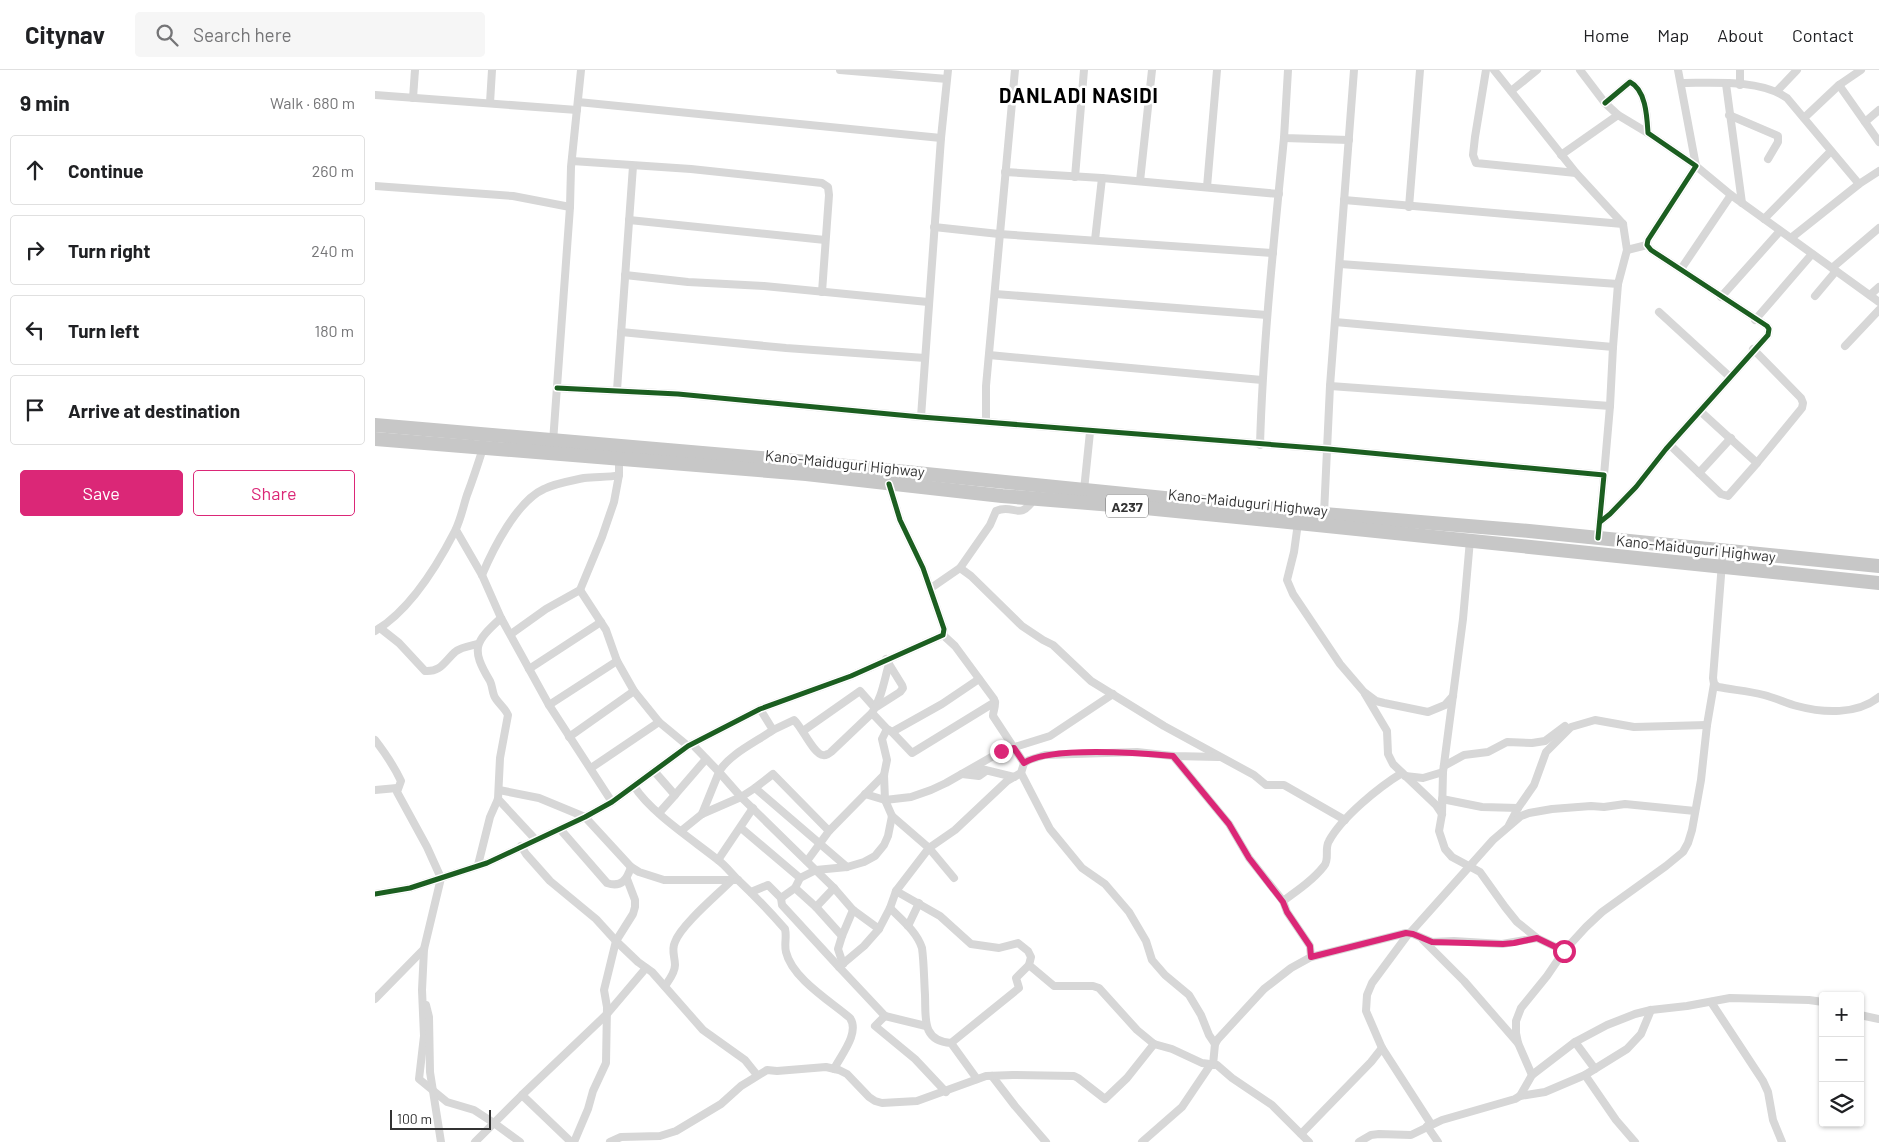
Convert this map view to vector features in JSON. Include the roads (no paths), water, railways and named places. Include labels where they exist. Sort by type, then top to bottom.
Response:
[{"type":"highway","name":"Kano-Maiduguri Highway","points":[[375,425],[552,447],[619,458],[807,474],[1034,499],[1470,540],[1879,583]]},
{"type":"highway","name":"Kano-Maiduguri Highway","points":[[375,439],[483,448],[552,447],[808,462],[1324,514],[1599,538],[1879,566]]},
{"type":"street","points":[[413,98],[415,70]]},
{"type":"street","points":[[489,103],[492,70]]},
{"type":"street","points":[[552,447],[572,161],[581,70]]},
{"type":"street","points":[[840,70],[947,79]]},
{"type":"street","points":[[921,417],[928,302],[948,70]]},
{"type":"street","points":[[986,422],[986,386],[1015,70]]},
{"type":"street","points":[[1075,176],[1083,70]]},
{"type":"street","points":[[1141,182],[1152,70]]},
{"type":"street","points":[[1207,187],[1217,70]]},
{"type":"street","points":[[1260,445],[1262,380],[1284,138],[1288,70]]},
{"type":"street","points":[[1324,514],[1330,386],[1354,70]]},
{"type":"street","points":[[1409,206],[1420,70]]},
{"type":"street","points":[[1486,70],[1473,155],[1476,163],[1576,173]]},
{"type":"street","points":[[1494,70],[1576,173],[1623,224],[1627,250],[1618,284],[1611,406],[1599,538]]},
{"type":"street","points":[[1511,92],[1537,70]]},
{"type":"street","points":[[1580,70],[1605,102],[1618,115],[1649,133],[1696,166],[1731,195],[1879,302]]},
{"type":"street","points":[[1601,522],[1631,493],[1753,349],[1768,335],[1769,329],[1767,326],[1755,320],[1651,250],[1647,245],[1647,240],[1651,233],[1696,166],[1678,70]]},
{"type":"street","points":[[1740,70],[1740,85]]},
{"type":"street","points":[[1777,91],[1797,70]]},
{"type":"street","points":[[1804,118],[1839,85],[1861,70]]},
{"type":"street","points":[[1605,102],[1630,82],[1635,85],[1642,95],[1649,133]]},
{"type":"street","points":[[1681,83],[1740,85],[1777,91],[1787,98],[1859,184]]},
{"type":"street","points":[[1726,84],[1742,203]]},
{"type":"street","points":[[1839,85],[1879,142]]},
{"type":"street","points":[[375,95],[489,103],[578,106],[941,138]]},
{"type":"street","points":[[1865,122],[1879,110]]},
{"type":"street","points":[[1561,155],[1618,115]]},
{"type":"street","points":[[1729,115],[1778,136],[1778,142],[1768,159]]},
{"type":"street","points":[[1284,138],[1349,140]]},
{"type":"street","points":[[1764,219],[1831,151]]},
{"type":"street","points":[[572,161],[768,176],[822,183],[828,188],[829,194],[822,292]]},
{"type":"street","points":[[617,390],[633,166]]},
{"type":"street","points":[[1791,238],[1859,184],[1879,171]]},
{"type":"street","points":[[1005,172],[1101,178],[1279,194]]},
{"type":"street","points":[[1095,240],[1101,178]]},
{"type":"street","points":[[375,186],[513,196],[570,207]]},
{"type":"street","points":[[1681,270],[1731,195]]},
{"type":"street","points":[[1344,200],[1623,224]]},
{"type":"street","points":[[629,220],[825,240]]},
{"type":"street","points":[[934,227],[999,234],[1273,253]]},
{"type":"street","points":[[1815,296],[1834,269],[1879,228]]},
{"type":"street","points":[[1721,297],[1780,230]]},
{"type":"street","points":[[1627,250],[1647,245]]},
{"type":"street","points":[[1755,320],[1813,254]]},
{"type":"street","points":[[1340,264],[1618,284]]},
{"type":"street","points":[[625,275],[928,302]]},
{"type":"street","points":[[1870,295],[1879,287]]},
{"type":"street","points":[[995,294],[1267,315]]},
{"type":"street","points":[[1845,346],[1879,310]]},
{"type":"street","points":[[1659,312],[1730,377]]},
{"type":"street","points":[[1335,322],[1613,347]]},
{"type":"street","points":[[621,332],[786,348],[925,358]]},
{"type":"street","points":[[1670,445],[1721,494],[1728,496],[1757,463],[1802,408],[1803,403],[1801,398],[1753,349]]},
{"type":"street","points":[[989,355],[1262,380]]},
{"type":"street","points":[[1330,386],[1611,406]]},
{"type":"street","points":[[557,388],[677,394],[1089,432],[1175,437],[1604,475]]},
{"type":"street","points":[[1700,411],[1757,463]]},
{"type":"street","points":[[1084,490],[1089,432]]},
{"type":"street","points":[[1699,473],[1731,438]]},
{"type":"street","points":[[477,644],[466,646],[455,652],[436,670],[425,672],[399,644],[378,630],[401,611],[423,584],[456,530],[483,448]]},
{"type":"street","points":[[511,634],[546,609],[580,590],[611,511],[619,475],[619,458]]},
{"type":"street","points":[[482,574],[491,553],[512,518],[527,501],[543,489],[588,477],[619,475]]},
{"type":"street","points":[[375,894],[410,888],[478,866],[560,829],[612,802],[690,745],[760,709],[851,676],[943,635],[945,630],[931,588],[900,520],[889,484]]},
{"type":"street","points":[[931,588],[960,568],[990,525],[996,511],[1000,509],[1021,511],[1028,508],[1034,499]]},
{"type":"street","points":[[1298,523],[1295,552],[1287,580],[1293,594],[1340,664],[1364,692],[1376,701],[1384,704],[1428,712],[1445,705],[1453,696]]},
{"type":"street","points":[[456,530],[482,574],[501,618],[549,705],[612,802]]},
{"type":"street","points":[[1470,540],[1444,769],[1442,814],[1439,831],[1445,849],[1452,856],[1480,872],[1517,922],[1537,938],[1564,951]]},
{"type":"street","points":[[1532,1075],[1518,1043],[1515,1021],[1521,1008],[1564,951],[1602,912],[1683,852],[1692,830],[1714,684],[1723,550]]},
{"type":"street","points":[[960,568],[971,576],[1022,626],[1053,645],[1084,676],[1164,726],[1254,775],[1266,785],[1284,785],[1345,820]]},
{"type":"street","points":[[580,590],[601,622],[617,661],[634,691],[659,722],[706,759],[741,797],[834,888],[853,910],[879,929]]},
{"type":"street","points":[[478,866],[490,817],[498,799],[500,758],[508,715],[493,695],[491,682],[485,675],[479,657],[477,644],[484,634],[501,618]]},
{"type":"street","points":[[529,668],[601,622]]},
{"type":"street","points":[[943,635],[955,646],[995,702],[993,716],[1024,763]]},
{"type":"street","points":[[549,705],[617,661]]},
{"type":"street","points":[[873,711],[883,690],[888,661]]},
{"type":"street","points":[[702,814],[723,764],[773,730],[794,720],[811,745],[821,755],[824,756],[831,752],[873,711],[902,690],[902,685],[888,661]]},
{"type":"street","points":[[851,676],[873,711],[912,753],[995,702]]},
{"type":"street","points":[[954,878],[929,848],[892,816],[885,800],[884,775],[887,755],[882,739],[890,730],[942,704],[979,679]]},
{"type":"street","points":[[1714,684],[1718,687],[1754,692],[1816,710],[1846,710],[1869,705],[1879,698]]},
{"type":"street","points":[[569,737],[634,691]]},
{"type":"street","points":[[803,731],[860,691]]},
{"type":"street","points":[[1364,692],[1369,704],[1387,731],[1389,739],[1388,754],[1393,764],[1436,805],[1442,814]]},
{"type":"street","points":[[865,794],[885,800],[911,797],[931,790],[1001,751],[1050,736],[1113,694]]},
{"type":"street","points":[[760,709],[773,730]]},
{"type":"street","points":[[1283,902],[1325,866],[1327,862],[1327,844],[1335,830],[1386,783],[1403,775],[1423,778],[1444,769],[1464,755],[1488,752],[1507,742],[1532,743],[1545,741],[1569,724],[1595,720],[1634,727],[1707,725]]},
{"type":"street","points":[[591,768],[659,722]]},
{"type":"street","points":[[1508,827],[1534,785],[1546,752],[1565,732],[1577,724]]},
{"type":"street","points":[[375,740],[399,776],[401,781],[397,792],[441,878],[424,949],[422,990],[424,1036],[419,1079],[447,1102],[473,1110],[520,1142]]},
{"type":"street","points":[[841,965],[865,946],[879,929],[896,891],[929,848],[955,830],[989,797],[1018,775],[1024,763],[1029,760],[1045,755],[1137,752],[1173,756],[1219,757]]},
{"type":"street","points":[[1173,756],[1229,824],[1249,858],[1283,902],[1287,912],[1310,946],[1311,957]]},
{"type":"street","points":[[659,813],[706,759]]},
{"type":"street","points":[[962,774],[977,768],[1018,775]]},
{"type":"street","points":[[654,771],[675,795]]},
{"type":"street","points":[[681,831],[702,814],[741,797],[773,774],[829,830]]},
{"type":"street","points":[[807,861],[829,830],[884,775]]},
{"type":"street","points":[[1018,775],[1050,829],[1082,868],[1105,884],[1129,912],[1146,941],[1152,960],[1165,975],[1189,995],[1201,1015],[1209,1036],[1215,1044]]},
{"type":"street","points":[[634,786],[643,798],[659,813],[702,849],[719,860],[734,880],[751,892],[785,929],[786,952],[791,965],[797,973],[850,1018],[853,1024],[852,1034],[834,1069]]},
{"type":"street","points":[[375,790],[397,788]]},
{"type":"street","points":[[755,788],[847,867]]},
{"type":"street","points":[[499,790],[539,798],[585,816],[631,867],[639,872],[664,880],[734,880]]},
{"type":"street","points":[[498,799],[535,839]]},
{"type":"street","points":[[1442,799],[1482,807],[1518,808]]},
{"type":"street","points":[[719,860],[755,809],[770,802]]},
{"type":"street","points":[[1438,1142],[1406,1082],[1382,1048],[1366,1010],[1367,996],[1372,983],[1409,933],[1493,840],[1521,816],[1552,809],[1604,807],[1625,804],[1695,811]]},
{"type":"street","points":[[781,898],[795,888],[801,878],[816,870],[847,867],[864,862],[875,856],[888,836],[892,816]]},
{"type":"street","points":[[741,828],[801,878]]},
{"type":"street","points":[[560,829],[607,883],[617,884],[627,879]]},
{"type":"street","points":[[521,846],[550,881],[596,918],[616,941],[665,986],[703,1030],[745,1060],[757,1074]]},
{"type":"street","points":[[522,1095],[572,1142],[588,1109],[593,1090],[606,1063],[607,1014],[604,990],[616,941],[633,914],[635,907],[635,900],[627,879],[631,867]]},
{"type":"street","points":[[665,986],[675,965],[673,951],[677,936],[693,918],[734,880]]},
{"type":"street","points":[[751,892],[767,885],[781,898],[782,905],[841,965],[885,1016],[926,1026]]},
{"type":"street","points":[[795,888],[816,907],[842,936]]},
{"type":"street","points":[[816,907],[834,888]]},
{"type":"street","points":[[890,908],[908,926],[920,942],[922,948],[926,1026],[934,1039],[951,1043],[1019,988],[1016,978],[1029,965],[1031,957],[1023,945],[1014,943],[999,948],[971,944],[940,916],[896,891]]},
{"type":"street","points":[[908,926],[919,903]]},
{"type":"street","points":[[841,965],[839,949],[842,936],[853,910]]},
{"type":"street","points":[[1142,1142],[1182,1107],[1212,1065],[1215,1044],[1223,1032],[1264,989],[1291,968],[1311,957],[1409,933],[1432,942],[1503,944],[1537,938]]},
{"type":"street","points":[[1420,937],[1464,981],[1518,1043]]},
{"type":"street","points":[[375,999],[424,949]]},
{"type":"street","points":[[1029,965],[1054,986],[1093,986],[1099,988],[1137,1030],[1154,1044],[1171,1048],[1202,1063],[1217,1065],[1232,1078],[1272,1105],[1309,1142]]},
{"type":"street","points":[[475,1142],[607,1014],[646,968]]},
{"type":"street","points":[[422,990],[429,1017],[430,1072],[441,1142]]},
{"type":"street","points":[[1520,1096],[1532,1075],[1575,1042],[1607,1025],[1651,1010],[1687,1006],[1729,998],[1819,1001]]},
{"type":"street","points":[[1711,1002],[1763,1081],[1773,1120],[1782,1142]]},
{"type":"street","points":[[1359,1142],[1371,1135],[1411,1135],[1429,1125],[1520,1096],[1545,1092],[1585,1075],[1635,1041],[1641,1034],[1651,1010]]},
{"type":"street","points":[[885,1016],[875,1026],[915,1059],[946,1092]]},
{"type":"street","points":[[1864,1016],[1879,1019]]},
{"type":"street","points":[[1575,1042],[1595,1069]]},
{"type":"street","points":[[951,1043],[977,1079]]},
{"type":"street","points":[[610,1142],[621,1137],[669,1134],[710,1111],[757,1074],[767,1070],[777,1071],[826,1067],[834,1069],[847,1074],[875,1102],[882,1103],[917,1101],[946,1092],[977,1079],[993,1076],[1074,1076],[1105,1099],[1127,1078],[1154,1044]]},
{"type":"street","points":[[1301,1134],[1371,1062],[1382,1048]]},
{"type":"street","points":[[1585,1075],[1616,1120],[1635,1142]]},
{"type":"street","points":[[993,1076],[1015,1106],[1046,1142]]},
{"type":"street","points":[[663,1142],[669,1134]]},
{"type":"district","name":"DANLADI NASIDI","points":[[1079,95]]}]
